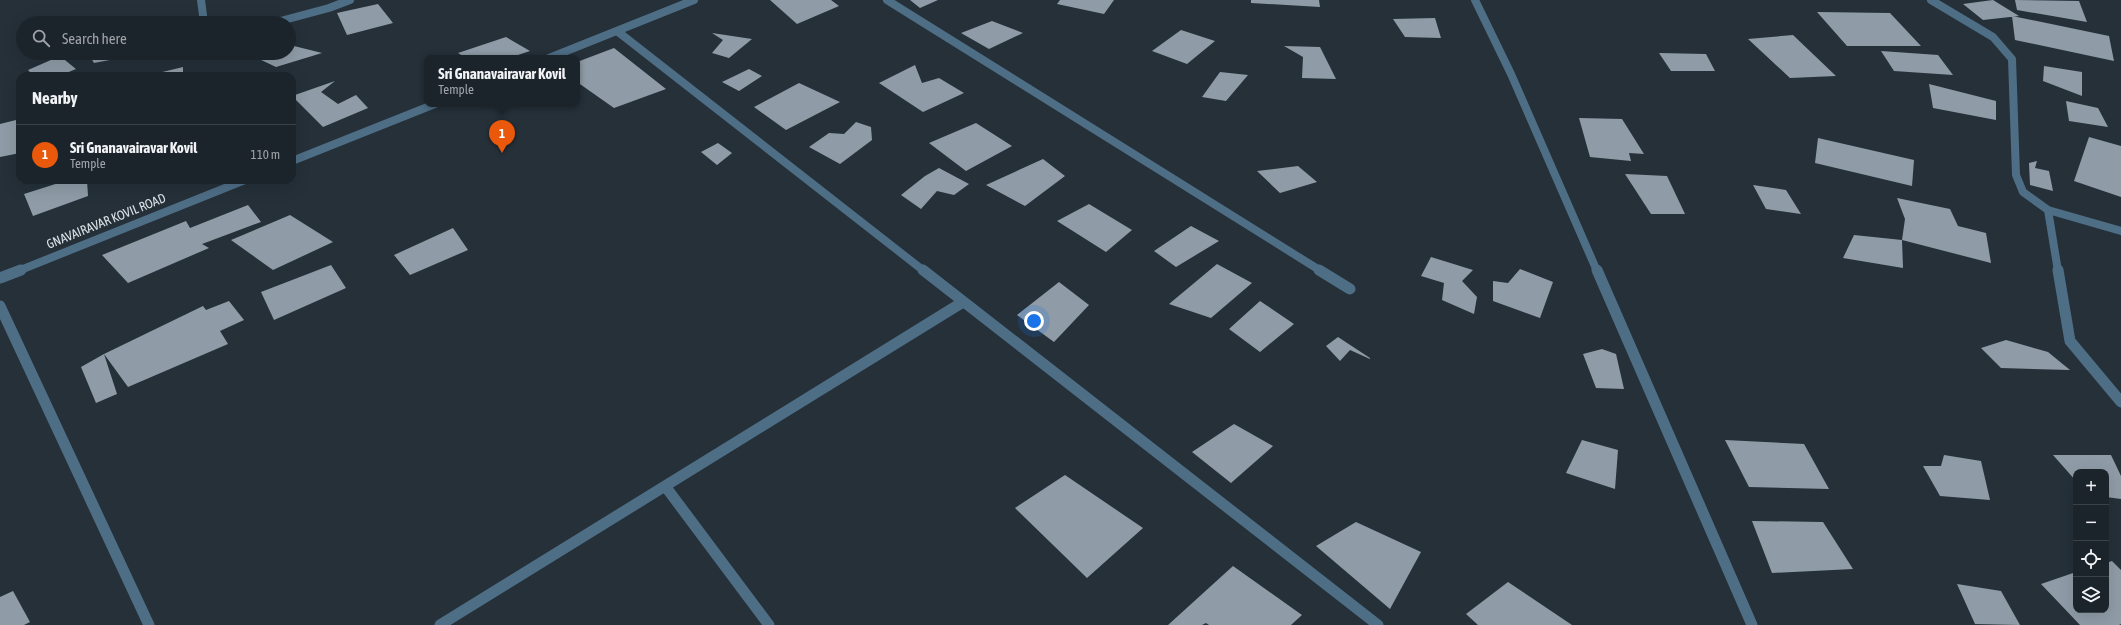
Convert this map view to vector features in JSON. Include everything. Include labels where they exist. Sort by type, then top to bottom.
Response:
[{"type":"street","points":[[201,0],[203,16]]},
{"type":"street","points":[[296,17],[329,8],[350,0]]},
{"type":"street","points":[[557,55],[694,0]]},
{"type":"street","points":[[887,0],[1350,289]]},
{"type":"street","points":[[1475,0],[1511,74],[1752,625]]},
{"type":"street","points":[[1931,0],[1993,37],[2012,59],[2016,175],[2023,192],[2048,210],[2121,231]]},
{"type":"street","points":[[616,31],[1378,625]]},
{"type":"street","points":[[296,159],[427,107]]},
{"type":"street","name":"GNAVAIRAVAR KOVIL ROAD","points":[[0,278],[235,184]]},
{"type":"street","points":[[2048,210],[2070,341],[2121,402]]},
{"type":"street","points":[[440,625],[963,302]]},
{"type":"street","points":[[0,306],[148,625]]},
{"type":"street","points":[[665,486],[769,625]]},
{"type":"building","points":[[770,0],[831,0],[839,6],[797,24]]},
{"type":"building","points":[[910,0],[938,0],[920,8]]},
{"type":"building","points":[[1060,0],[1114,0],[1104,14],[1057,4]]},
{"type":"building","points":[[1251,0],[1319,0],[1320,7],[1251,3]]},
{"type":"building","points":[[1993,0],[2019,16],[1983,20],[1963,4]]},
{"type":"building","points":[[2015,0],[2079,1],[2087,22],[2017,10]]},
{"type":"building","points":[[378,4],[393,23],[347,35],[337,13]]},
{"type":"building","points":[[1817,12],[1890,13],[1921,46],[1847,46]]},
{"type":"building","points":[[2012,16],[2109,36],[2114,61],[2015,40]]},
{"type":"building","points":[[1435,18],[1441,38],[1405,37],[1393,19]]},
{"type":"building","points":[[992,21],[1023,33],[989,49],[961,33]]},
{"type":"building","points":[[1181,30],[1215,41],[1187,64],[1152,51]]},
{"type":"building","points":[[712,33],[752,39],[729,58],[712,53],[723,40]]},
{"type":"building","points":[[1793,35],[1836,76],[1790,78],[1748,39]]},
{"type":"building","points":[[506,37],[530,51],[518,55],[461,55],[458,53]]},
{"type":"building","points":[[296,46],[322,53],[276,67],[261,60],[296,60]]},
{"type":"building","points":[[1284,46],[1320,47],[1336,79],[1302,78],[1303,57]]},
{"type":"building","points":[[614,48],[666,89],[614,108],[580,84],[580,61]]},
{"type":"building","points":[[1881,51],[1938,55],[1953,75],[1894,71]]},
{"type":"building","points":[[1659,53],[1706,54],[1715,71],[1671,71]]},
{"type":"building","points":[[51,60],[65,60],[76,69],[69,72],[30,72],[28,70]]},
{"type":"building","points":[[92,60],[110,60],[94,63]]},
{"type":"building","points":[[915,65],[922,83],[939,78],[964,93],[923,112],[879,83]]},
{"type":"building","points":[[2044,66],[2082,72],[2082,96],[2043,81]]},
{"type":"building","points":[[183,67],[183,72],[162,72]]},
{"type":"building","points":[[749,69],[762,76],[739,91],[722,82]]},
{"type":"building","points":[[1220,72],[1248,75],[1226,101],[1202,97]]},
{"type":"building","points":[[335,81],[321,92],[338,104],[356,95],[368,108],[323,127],[296,100],[296,95]]},
{"type":"building","points":[[799,83],[840,102],[786,130],[754,107]]},
{"type":"building","points":[[1929,84],[1996,101],[1996,120],[1933,108]]},
{"type":"building","points":[[2066,101],[2098,108],[2108,127],[2069,121]]},
{"type":"building","points":[[1579,118],[1622,119],[1644,154],[1629,153],[1631,161],[1590,157]]},
{"type":"building","points":[[16,120],[16,154],[0,157],[0,124]]},
{"type":"building","points":[[856,122],[871,127],[872,140],[840,164],[809,147],[829,133],[844,134]]},
{"type":"building","points":[[976,123],[1012,146],[966,171],[929,143]]},
{"type":"building","points":[[2089,137],[2121,146],[2121,197],[2074,181]]},
{"type":"building","points":[[1818,138],[1914,160],[1912,186],[1815,163]]},
{"type":"building","points":[[718,143],[732,153],[717,165],[701,152]]},
{"type":"building","points":[[1043,159],[1065,176],[1025,206],[986,185]]},
{"type":"building","points":[[2037,161],[2035,168],[2049,171],[2053,191],[2030,185],[2029,163]]},
{"type":"building","points":[[1298,166],[1317,182],[1280,193],[1257,171]]},
{"type":"building","points":[[939,168],[969,184],[954,195],[937,191],[921,209],[901,195],[925,176]]},
{"type":"building","points":[[1625,174],[1667,176],[1685,214],[1651,214]]},
{"type":"building","points":[[55,184],[87,184],[88,196],[33,216],[24,194]]},
{"type":"building","points":[[1753,185],[1786,190],[1801,214],[1766,209]]},
{"type":"building","points":[[1897,198],[1950,209],[1958,226],[1986,233],[1991,263],[1902,240],[1905,219]]},
{"type":"building","points":[[1089,204],[1132,230],[1106,252],[1057,221]]},
{"type":"building","points":[[248,205],[261,222],[202,244],[209,248],[128,283],[102,255],[186,221],[190,228]]},
{"type":"building","points":[[290,215],[333,242],[273,270],[231,240]]},
{"type":"building","points":[[1191,226],[1219,241],[1176,267],[1154,251]]},
{"type":"building","points":[[453,228],[468,250],[410,275],[394,255]]},
{"type":"building","points":[[1854,235],[1902,240],[1903,268],[1843,258]]},
{"type":"building","points":[[1431,257],[1473,270],[1462,281],[1477,297],[1474,314],[1442,300],[1444,283],[1421,276]]},
{"type":"building","points":[[1217,264],[1252,283],[1211,318],[1169,304]]},
{"type":"building","points":[[331,265],[346,288],[274,320],[261,292]]},
{"type":"building","points":[[1520,269],[1553,282],[1540,318],[1493,301],[1493,281],[1508,283]]},
{"type":"building","points":[[1059,282],[1089,305],[1054,342],[1017,315]]},
{"type":"building","points":[[229,301],[244,320],[220,331],[228,344],[128,387],[104,354],[203,306],[206,310]]},
{"type":"building","points":[[1260,301],[1294,324],[1260,352],[1229,329]]},
{"type":"building","points":[[1338,337],[1370,359],[1350,350],[1340,361],[1326,346]]},
{"type":"building","points":[[2006,340],[2048,352],[2070,370],[2001,368],[1981,348]]},
{"type":"building","points":[[1602,349],[1616,354],[1624,389],[1596,388],[1583,354]]},
{"type":"building","points":[[104,354],[117,394],[96,403],[81,367]]},
{"type":"building","points":[[1234,424],[1273,446],[1231,483],[1192,452]]},
{"type":"building","points":[[1582,440],[1618,450],[1615,489],[1566,473]]},
{"type":"building","points":[[1725,440],[1804,444],[1829,489],[1749,487]]},
{"type":"building","points":[[1944,455],[1981,461],[1990,500],[1940,496],[1923,466],[1941,466]]},
{"type":"building","points":[[2053,455],[2111,455],[2121,476],[2121,499],[2109,497],[2109,469],[2073,469],[2073,478]]},
{"type":"building","points":[[1065,475],[1143,528],[1087,578],[1015,508]]},
{"type":"building","points":[[1752,521],[1823,522],[1853,569],[1772,573]]},
{"type":"building","points":[[1356,522],[1421,552],[1390,609],[1316,546]]},
{"type":"building","points":[[2112,561],[2121,570],[2121,624],[2119,625],[2080,625],[2041,584],[2073,573],[2073,613],[2109,613],[2109,562]]},
{"type":"building","points":[[1233,566],[1302,615],[1291,625],[1209,625],[1206,623],[1202,625],[1168,625]]},
{"type":"building","points":[[1508,582],[1572,625],[1478,625],[1466,614]]},
{"type":"building","points":[[1957,584],[2001,591],[2020,625],[1975,624]]},
{"type":"building","points":[[13,591],[30,622],[24,625],[0,625],[0,597]]},
{"type":"place","name":"Sri Gnanavairavar Kovil","points":[[502,153]]}]
